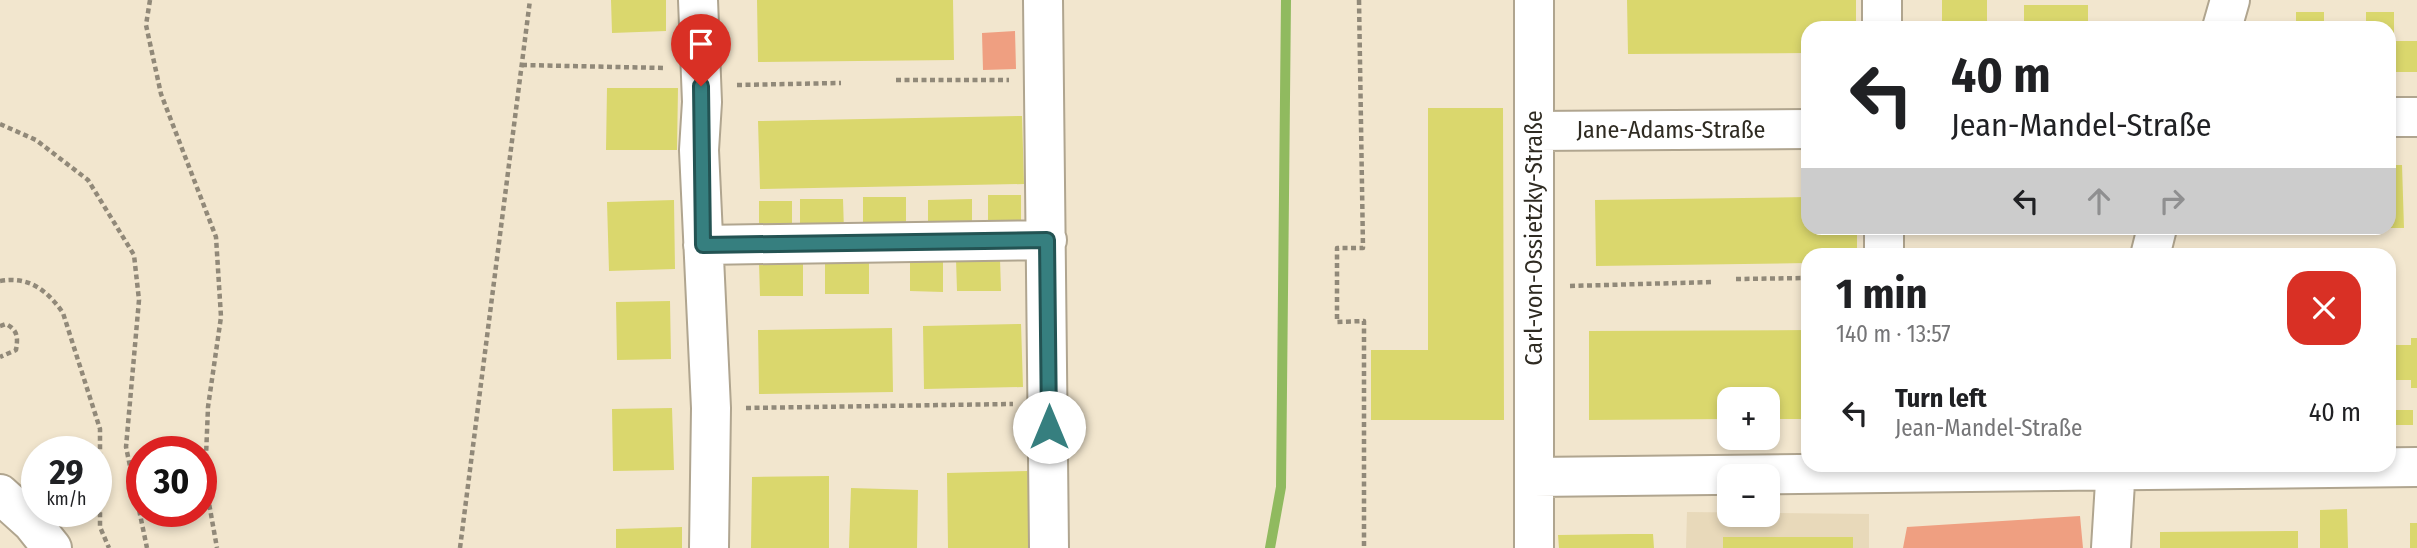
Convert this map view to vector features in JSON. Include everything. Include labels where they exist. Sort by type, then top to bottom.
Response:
[{"type":"street","points":[[698,0],[703,245],[711,408],[709,548]]},
{"type":"street","points":[[1043,0],[1049,548]]},
{"type":"street","name":"Carl-von-Ossietzky-Straße","points":[[1534,0],[1534,548]]},
{"type":"street","points":[[1882,0],[1882,21]]},
{"type":"street","points":[[2224,21],[2230,0]]},
{"type":"street","points":[[2396,117],[2417,117]]},
{"type":"street","name":"Jane-Adams-Straße","points":[[1534,131],[1801,129]]},
{"type":"street","points":[[703,245],[1047,240]]},
{"type":"street","points":[[2396,467],[2417,467]]},
{"type":"street","points":[[1534,477],[1801,471]]},
{"type":"street","points":[[2111,548],[2116,472]]},
{"type":"street","points":[[0,494],[32,523],[52,548]]},
{"type":"path","points":[[150,0],[146,25],[160,94],[216,237],[221,317],[208,407],[205,481],[217,548]]},
{"type":"path","points":[[460,548],[530,0]]},
{"type":"path","points":[[1359,0],[1363,248],[1337,248],[1337,322],[1364,321],[1364,548]]},
{"type":"path","points":[[522,65],[841,83]]},
{"type":"path","points":[[896,80],[1045,80]]},
{"type":"path","points":[[0,124],[36,140],[88,180],[134,255],[139,300],[132,351],[126,447],[147,548]]},
{"type":"path","points":[[1736,279],[1801,278]]},
{"type":"path","points":[[0,281],[11,279],[34,284],[51,296],[63,313],[100,429],[100,527],[109,548]]},
{"type":"path","points":[[1534,287],[1713,282]]},
{"type":"path","points":[[0,326],[6,324],[14,328],[18,339],[16,350],[0,357]]},
{"type":"path","points":[[711,408],[1049,403]]},
{"type":"shaded area","points":[[1015,31],[1016,69],[983,70],[982,33]]},
{"type":"shaded area","points":[[1687,512],[1717,512],[1717,527],[1780,527],[1780,513],[1869,514],[1869,548],[1686,548]]},
{"type":"shaded area","points":[[2080,516],[2083,548],[1903,548],[1907,527]]},
{"type":"building","points":[[611,0],[666,0],[666,31],[612,33]]},
{"type":"building","points":[[757,0],[953,0],[954,60],[758,62]]},
{"type":"building","points":[[1627,0],[1856,0],[1856,21],[1801,21],[1801,53],[1628,54]]},
{"type":"building","points":[[1942,0],[1987,0],[1987,21],[1942,21]]},
{"type":"building","points":[[2024,5],[2088,5],[2088,21],[2024,21]]},
{"type":"building","points":[[2296,12],[2324,12],[2324,21],[2296,21]]},
{"type":"building","points":[[2366,12],[2394,12],[2394,21],[2366,21]]},
{"type":"building","points":[[2396,41],[2417,41],[2417,72],[2396,72]]},
{"type":"building","points":[[607,88],[678,88],[677,150],[606,150]]},
{"type":"building","points":[[1428,108],[1503,108],[1504,420],[1371,420],[1371,350],[1428,350]]},
{"type":"building","points":[[1022,116],[1024,184],[760,189],[758,121]]},
{"type":"building","points":[[2396,165],[2402,165],[2404,228],[2396,228]]},
{"type":"building","points":[[988,195],[1021,195],[1021,226],[988,225]]},
{"type":"building","points":[[863,197],[906,197],[906,230],[863,230]]},
{"type":"building","points":[[1801,197],[1801,235],[1857,235],[1857,248],[1801,248],[1801,263],[1596,266],[1595,200]]},
{"type":"building","points":[[800,199],[843,199],[844,231],[800,231]]},
{"type":"building","points":[[972,199],[972,232],[928,232],[928,200]]},
{"type":"building","points":[[674,200],[675,269],[609,271],[607,202]]},
{"type":"building","points":[[759,201],[792,201],[792,232],[759,231]]},
{"type":"building","points":[[956,259],[1000,259],[1001,291],[957,291]]},
{"type":"building","points":[[869,261],[869,294],[825,294],[825,262]]},
{"type":"building","points":[[910,261],[943,261],[943,292],[910,291]]},
{"type":"building","points":[[759,263],[803,263],[803,296],[760,296]]},
{"type":"building","points":[[670,301],[671,359],[617,360],[616,302]]},
{"type":"building","points":[[1021,324],[1023,387],[924,389],[923,326]]},
{"type":"building","points":[[892,328],[893,392],[759,394],[758,330]]},
{"type":"building","points":[[1801,330],[1801,419],[1780,419],[1780,387],[1717,387],[1717,419],[1589,420],[1589,331]]},
{"type":"building","points":[[2411,338],[2417,338],[2417,388],[2411,388],[2411,380],[2396,380],[2396,345],[2411,345]]},
{"type":"building","points":[[672,408],[674,470],[613,471],[612,409]]},
{"type":"building","points":[[2396,410],[2413,410],[2413,425],[2396,425]]},
{"type":"building","points":[[1028,471],[1028,548],[948,548],[947,473]]},
{"type":"building","points":[[829,476],[829,548],[751,548],[752,477]]},
{"type":"building","points":[[851,488],[918,490],[917,548],[849,548]]},
{"type":"building","points":[[2347,509],[2348,548],[2320,548],[2320,510]]},
{"type":"building","points":[[2410,523],[2417,523],[2417,548],[2410,548]]},
{"type":"building","points":[[682,527],[682,548],[616,548],[616,529]]},
{"type":"building","points":[[2298,531],[2298,548],[2160,548],[2160,532]]},
{"type":"building","points":[[1653,534],[1654,548],[1559,548],[1558,535]]},
{"type":"building","points":[[1723,537],[1853,537],[1853,548],[1723,548]]},
{"type":"waterway","points":[[1270,548],[1281,487],[1286,0]]},
{"type":"route","points":[[701,86],[699,150],[703,245],[1047,240],[1049,427]]}]
